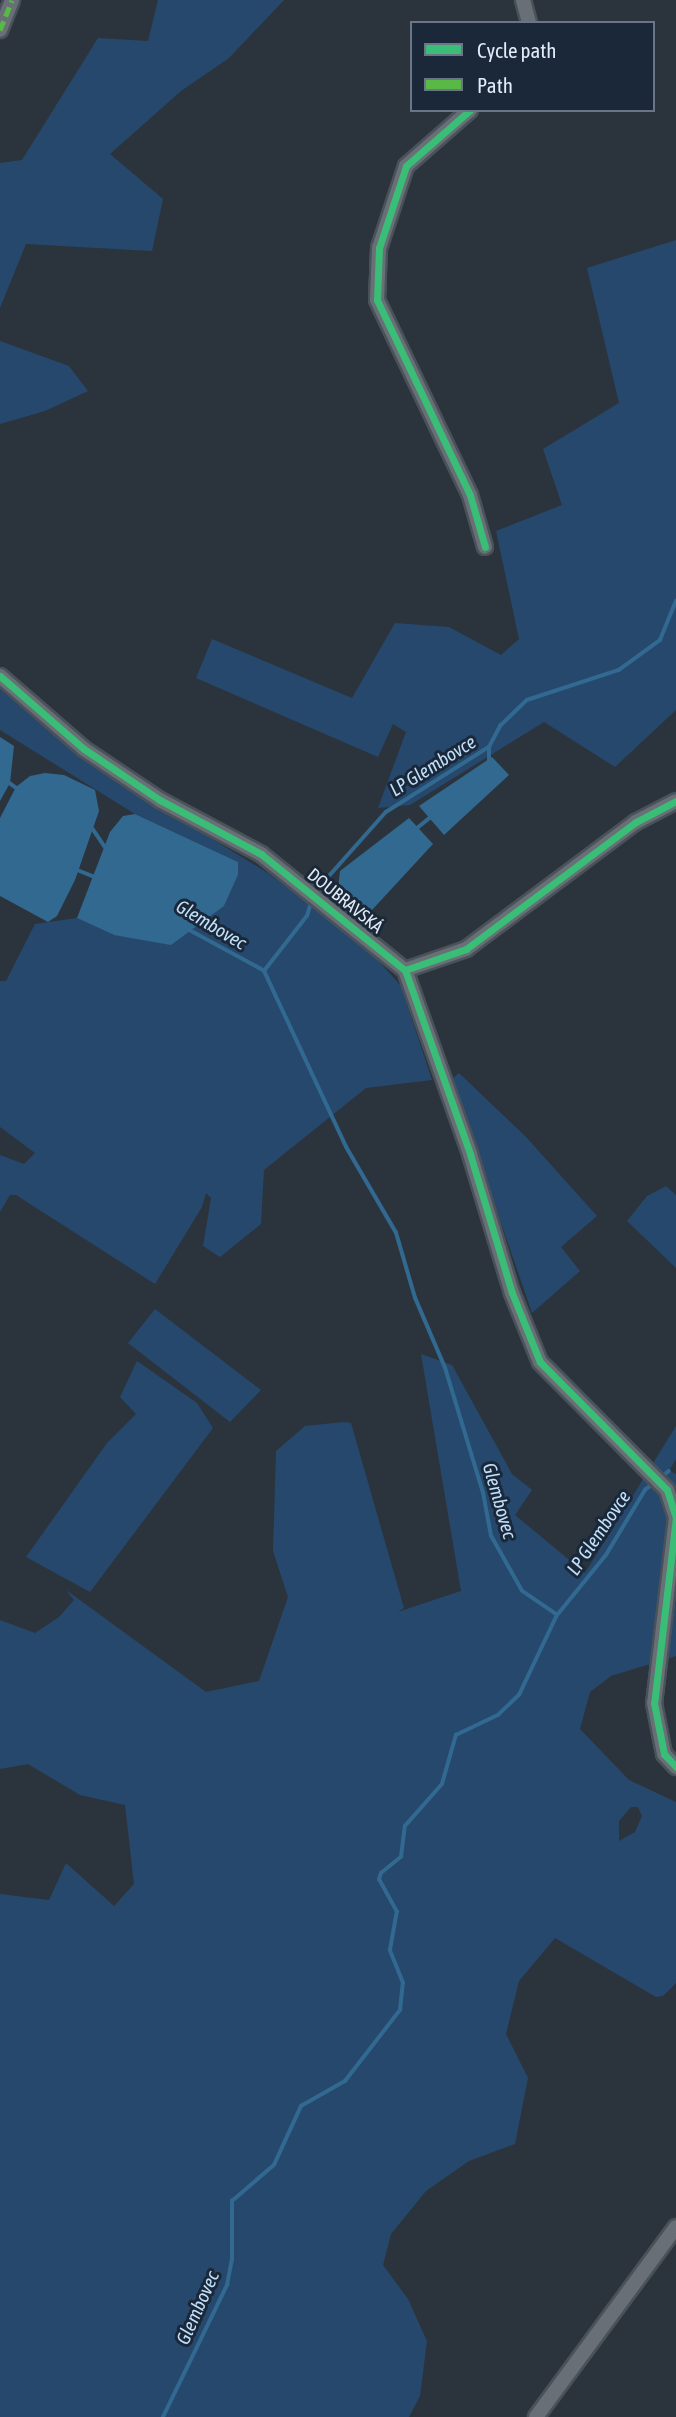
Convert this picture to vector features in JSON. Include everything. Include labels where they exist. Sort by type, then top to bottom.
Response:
[{"type":"street","points":[[0,30],[12,0]]},
{"type":"street","points":[[523,0],[528,21]]},
{"type":"street","points":[[468,112],[406,166],[379,248],[377,300],[470,495],[485,547]]},
{"type":"street","name":"DOUBRAVSKÁ","points":[[0,676],[84,749],[160,800],[261,854],[405,970]]},
{"type":"street","points":[[676,801],[636,822],[466,949],[405,970],[470,1154],[512,1293],[540,1362],[667,1490],[676,1517],[654,1703],[664,1754],[676,1767]]},
{"type":"street","points":[[536,2417],[676,2227]]},
{"type":"shaded area","points":[[158,0],[284,0],[229,58],[181,91],[110,154],[163,199],[152,251],[26,244],[0,308],[0,163],[22,160],[98,38],[148,41]]},
{"type":"shaded area","points":[[676,240],[676,710],[615,767],[544,722],[410,805],[378,808],[406,732],[393,724],[378,757],[196,678],[212,639],[352,698],[395,623],[449,627],[501,655],[519,639],[496,531],[562,505],[543,449],[619,403],[587,268]]},
{"type":"shaded area","points":[[0,341],[69,366],[88,391],[45,411],[0,424]]},
{"type":"shaded area","points":[[0,689],[83,760],[268,873],[368,949],[401,986],[432,1080],[366,1088],[264,1170],[261,1224],[220,1257],[203,1246],[211,1198],[206,1193],[202,1207],[155,1284],[16,1195],[10,1195],[0,1212],[0,1155],[24,1164],[35,1153],[0,1127],[0,981],[6,981],[35,924],[77,918],[114,935],[224,906],[238,875],[238,862],[135,814],[0,730]]},
{"type":"shaded area","points":[[0,737],[14,746],[10,783],[0,801]]},
{"type":"shaded area","points":[[492,757],[509,775],[444,835],[419,806]]},
{"type":"shaded area","points":[[45,773],[64,775],[95,790],[99,811],[75,880],[57,916],[48,922],[0,896],[0,818],[16,787],[30,776]]},
{"type":"shaded area","points":[[135,814],[238,862],[238,875],[224,906],[171,945],[114,935],[77,918],[110,832],[123,816]]},
{"type":"shaded area","points":[[409,818],[433,844],[372,910],[363,912],[338,889],[340,871]]},
{"type":"shaded area","points":[[459,1073],[526,1137],[597,1216],[561,1247],[580,1271],[532,1313],[454,1086],[452,1079]]},
{"type":"shaded area","points":[[666,1186],[676,1195],[676,1268],[627,1221],[647,1196]]},
{"type":"shaded area","points":[[155,1309],[261,1390],[230,1422],[128,1343]]},
{"type":"shaded area","points":[[421,1354],[452,1365],[512,1474],[532,1490],[515,1515],[585,1573],[676,1426],[676,1459],[669,1471],[676,1474],[676,1656],[611,1676],[590,1692],[580,1729],[629,1780],[676,1802],[676,1983],[663,1996],[656,1997],[555,1938],[519,1981],[506,2034],[528,2078],[515,2144],[469,2161],[426,2191],[391,2234],[383,2265],[408,2299],[427,2341],[420,2396],[409,2417],[0,2417],[0,1894],[49,1900],[66,1863],[114,1906],[134,1884],[125,1805],[80,1795],[28,1764],[0,1769],[0,1620],[35,1633],[59,1617],[74,1600],[66,1590],[206,1692],[259,1681],[288,1597],[273,1551],[276,1451],[305,1426],[344,1422],[351,1423],[404,1608],[398,1612],[461,1591]],"holes":[[[631,1807],[638,1807],[642,1816],[635,1832],[619,1841],[619,1821]]]},
{"type":"shaded area","points":[[137,1361],[197,1403],[213,1428],[90,1592],[26,1557],[107,1443],[136,1414],[120,1397]]},
{"type":"waterway","name":"LP Glembovce","points":[[314,893],[386,812],[489,747],[500,726],[527,700],[619,670],[660,640],[676,601]]},
{"type":"waterway","points":[[489,747],[489,763]]},
{"type":"waterway","name":"Glembovec","points":[[0,776],[18,789]]},
{"type":"waterway","points":[[416,829],[432,816]]},
{"type":"waterway","name":"Glembovec","points":[[93,829],[108,851]]},
{"type":"waterway","points":[[75,869],[97,878]]},
{"type":"waterway","points":[[318,893],[340,887]]},
{"type":"waterway","name":"LP Glembovce","points":[[264,971],[307,916],[312,900]]},
{"type":"waterway","name":"Glembovec","points":[[163,2417],[227,2285],[232,2260],[232,2201],[274,2165],[301,2106],[345,2081],[400,2010],[403,1983],[390,1950],[397,1912],[379,1880],[381,1873],[401,1857],[405,1826],[442,1784],[456,1735],[498,1715],[519,1695],[557,1615],[522,1591],[491,1536],[483,1493],[445,1368],[415,1298],[396,1233],[346,1147],[264,971],[187,929]]},
{"type":"waterway","name":"LP Glembovce","points":[[660,1478],[669,1471]]},
{"type":"waterway","name":"LP Glembovce","points":[[558,1614],[606,1555],[645,1490],[654,1483]]},
{"type":"marked path","points":[[0,30],[12,0]]},
{"type":"cycle path","points":[[468,112],[406,166],[379,248],[377,300],[470,495],[485,547]]},
{"type":"cycle path","points":[[0,676],[84,749],[160,800],[261,854],[405,970],[466,949],[636,822],[676,801]]},
{"type":"cycle path","points":[[405,970],[470,1154],[512,1293],[540,1362],[667,1490],[676,1517],[654,1703],[664,1754],[676,1767]]}]
